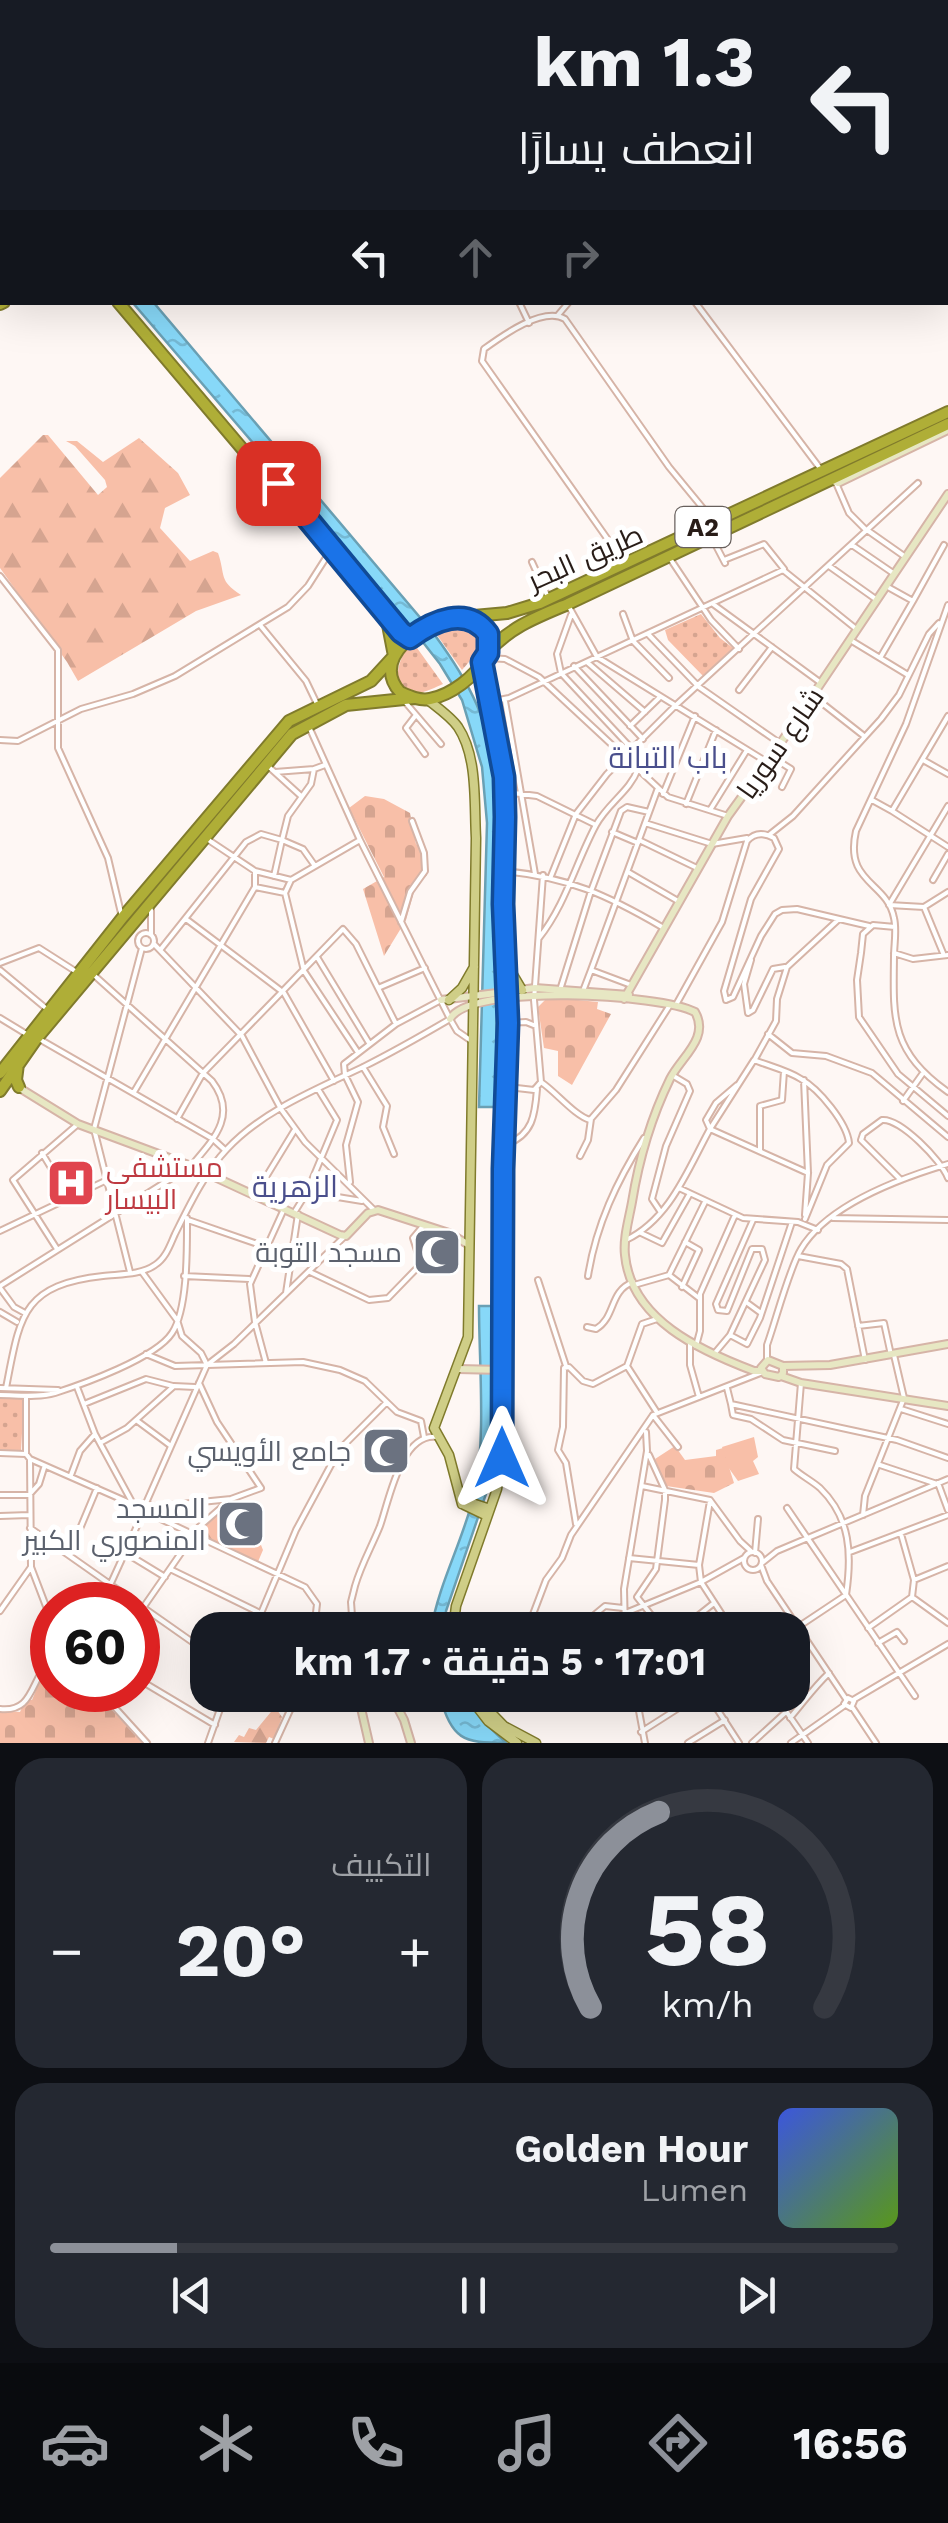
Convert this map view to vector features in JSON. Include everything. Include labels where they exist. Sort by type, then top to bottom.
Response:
[{"type":"highway","points":[[124,305],[330,550],[410,638]]},
{"type":"highway","name":"طريق البحر","points":[[484,658],[501,638],[525,622],[570,609],[830,478],[948,412]]},
{"type":"highway","name":"طريق البحر","points":[[452,618],[508,613],[549,600],[713,522],[830,478],[948,427]]},
{"type":"highway","points":[[330,550],[388,625],[394,686],[408,699]]},
{"type":"highway","points":[[452,618],[471,620],[488,634],[484,658]]},
{"type":"highway","name":"A2","points":[[0,1091],[6,1070],[32,1036],[205,838],[265,760],[289,721],[371,681],[410,638],[431,623],[452,618]]},
{"type":"highway","name":"A2","points":[[32,1036],[48,1010],[123,917],[292,734],[346,705],[428,700],[469,678],[484,658]]},
{"type":"highway","points":[[6,1070],[19,1088]]},
{"type":"main road","points":[[452,1612],[497,1458],[504,792],[484,658]]},
{"type":"main road","points":[[428,700],[457,726],[472,771],[476,838],[477,1000],[472,1042],[468,1336],[434,1422],[466,1505],[484,1511]]},
{"type":"main road","points":[[505,960],[522,990]]},
{"type":"main road","points":[[445,1000],[462,988],[476,963]]},
{"type":"main road","points":[[455,1612],[500,1478],[498,1370],[508,1023],[503,995]]},
{"type":"main road","points":[[423,1424],[434,1422]]},
{"type":"main road","points":[[482,1712],[517,1743]]},
{"type":"main road","points":[[489,1712],[504,1726],[536,1743]]},
{"type":"street","points":[[520,305],[528,323]]},
{"type":"street","points":[[566,305],[558,315],[528,323],[484,350],[482,361],[626,565]]},
{"type":"street","points":[[698,305],[830,478],[852,516],[905,556]]},
{"type":"street","points":[[558,315],[713,522]]},
{"type":"street","points":[[830,478],[948,427]]},
{"type":"street","points":[[552,876],[576,814],[607,774],[675,706],[918,483]]},
{"type":"street","name":"شارع سوريا","points":[[624,997],[728,816],[948,494]]},
{"type":"street","points":[[711,536],[724,561],[764,544],[785,570],[857,630]]},
{"type":"street","points":[[852,545],[894,574]]},
{"type":"street","points":[[880,658],[944,545]]},
{"type":"street","points":[[0,740],[18,741],[106,700],[162,683],[296,600],[330,550]]},
{"type":"street","points":[[669,556],[714,623],[739,650]]},
{"type":"street","points":[[532,562],[549,600]]},
{"type":"street","points":[[829,566],[877,600]]},
{"type":"street","points":[[489,702],[504,699],[785,570]]},
{"type":"street","points":[[0,576],[58,650],[60,754],[108,858],[123,917]]},
{"type":"street","points":[[886,586],[913,602]]},
{"type":"street","points":[[713,604],[822,683]]},
{"type":"street","points":[[948,604],[906,724],[856,831],[854,859],[894,916],[894,1022],[924,1072],[948,1092]]},
{"type":"street","points":[[570,609],[598,657],[748,750],[791,769],[782,787]]},
{"type":"street","points":[[570,609],[557,654],[561,673],[632,749]]},
{"type":"street","points":[[623,614],[633,640],[669,678]]},
{"type":"street","points":[[645,823],[712,844],[768,835],[794,816],[894,702],[929,634],[943,620]]},
{"type":"street","points":[[260,625],[306,681],[319,706]]},
{"type":"street","points":[[648,634],[699,687],[780,744]]},
{"type":"street","points":[[850,640],[908,674]]},
{"type":"street","points":[[738,690],[772,647]]},
{"type":"street","points":[[484,658],[505,659],[543,680],[663,794],[728,816]]},
{"type":"street","points":[[586,662],[645,712]]},
{"type":"street","points":[[574,666],[643,739]]},
{"type":"street","points":[[813,696],[864,736]]},
{"type":"street","points":[[630,726],[660,697]]},
{"type":"street","points":[[408,699],[416,715],[442,744]]},
{"type":"street","points":[[504,699],[534,874]]},
{"type":"street","points":[[416,715],[406,728],[425,754]]},
{"type":"street","points":[[663,794],[695,716]]},
{"type":"street","points":[[892,811],[948,716]]},
{"type":"street","points":[[307,723],[360,840],[445,1000],[450,1019],[457,1031],[472,1042]]},
{"type":"street","points":[[686,804],[716,730]]},
{"type":"street","points":[[710,810],[748,750]]},
{"type":"street","points":[[265,760],[301,796]]},
{"type":"street","points":[[922,760],[948,774]]},
{"type":"street","points":[[275,772],[325,765]]},
{"type":"street","points":[[274,876],[288,816],[311,784],[314,769]]},
{"type":"street","points":[[539,938],[571,882],[596,825],[620,793],[632,786],[638,769]]},
{"type":"street","points":[[582,994],[658,788]]},
{"type":"street","points":[[504,792],[522,792],[596,825]]},
{"type":"street","points":[[872,800],[948,851],[934,880]]},
{"type":"street","points":[[888,905],[948,806]]},
{"type":"street","points":[[560,990],[591,890],[624,808],[649,812]]},
{"type":"street","points":[[401,922],[410,892],[425,872],[424,853],[412,821]]},
{"type":"street","points":[[612,832],[698,868]]},
{"type":"street","points":[[161,949],[240,848],[255,836],[265,835],[303,850],[316,868]]},
{"type":"street","points":[[768,835],[777,839],[779,849],[748,905],[724,990],[726,1000],[733,997],[769,922],[782,910],[797,909],[869,926],[895,927]]},
{"type":"street","points":[[205,838],[255,871],[291,880],[360,840]]},
{"type":"street","points":[[580,1156],[590,1135],[591,1119],[616,1090],[722,922],[750,838]]},
{"type":"street","points":[[504,870],[544,874],[571,882],[664,928]]},
{"type":"street","points":[[134,1092],[255,887],[255,871]]},
{"type":"street","points":[[628,872],[678,901]]},
{"type":"street","points":[[504,1145],[526,1133],[534,1119],[536,1089],[541,1082],[535,991],[544,874]]},
{"type":"street","points":[[291,880],[285,893],[304,971],[357,1051]]},
{"type":"street","points":[[255,887],[285,893]]},
{"type":"street","points":[[888,905],[924,907],[948,892]]},
{"type":"street","points":[[153,896],[154,944],[242,1036],[280,1109],[321,1158],[374,1210],[424,1224],[470,1247]]},
{"type":"street","points":[[894,953],[914,958],[946,955],[924,907]]},
{"type":"street","points":[[186,919],[284,993],[334,1081]]},
{"type":"street","points":[[626,1240],[641,1233],[680,1188],[710,1129],[776,1021],[777,999],[787,967],[838,919]]},
{"type":"street","points":[[869,926],[863,934],[858,980],[860,1017],[884,1056],[914,1089],[948,1116]]},
{"type":"street","points":[[177,1119],[204,1073],[346,930],[396,1024]]},
{"type":"street","points":[[124,932],[138,940],[142,948],[94,1129],[130,1273]]},
{"type":"street","points":[[138,940],[142,934],[151,935]]},
{"type":"street","points":[[142,948],[149,949],[154,944]]},
{"type":"street","points":[[0,963],[39,948],[78,972]]},
{"type":"street","points":[[754,951],[744,984],[748,1013],[755,1007],[772,969],[787,967]]},
{"type":"street","points":[[318,957],[369,1043]]},
{"type":"street","points":[[378,988],[425,968]]},
{"type":"street","points":[[0,970],[48,1010]]},
{"type":"street","points":[[591,970],[631,985]]},
{"type":"street","points":[[25,1312],[14,1307],[0,1287],[191,1166],[213,1139],[225,1105],[217,1086],[204,1073],[91,973]]},
{"type":"street","points":[[503,995],[522,990],[624,997],[694,1012],[699,1028],[696,1042],[672,1075],[642,1150],[626,1240],[625,1260],[634,1284],[657,1319],[714,1355],[754,1372],[948,1406]]},
{"type":"street","points":[[350,1184],[346,1144],[358,1102],[345,1076],[344,1064],[357,1051],[396,1024],[445,1000],[477,1000],[535,991],[582,994]]},
{"type":"street","points":[[58,1390],[3,1388],[25,1312],[52,1288],[155,1265],[164,1257],[225,1150],[280,1109],[450,1019],[459,1008],[477,1000]]},
{"type":"street","points":[[0,1018],[134,1092],[225,1150]]},
{"type":"street","points":[[508,1023],[536,1026]]},
{"type":"street","points":[[768,1034],[792,1053],[826,1056],[872,1073],[948,1137]]},
{"type":"street","points":[[754,1060],[804,1080],[831,1110],[850,1140],[827,1164],[805,1222]]},
{"type":"street","points":[[363,1066],[386,1106],[382,1127],[394,1154]]},
{"type":"street","points":[[6,1070],[19,1088],[94,1129]]},
{"type":"street","points":[[760,1151],[760,1106],[782,1100],[784,1071]]},
{"type":"street","points":[[902,1101],[924,1072]]},
{"type":"street","points":[[660,1211],[653,1203],[653,1191],[666,1146],[690,1091],[687,1084],[672,1075]]},
{"type":"street","points":[[804,1080],[808,1174],[805,1222]]},
{"type":"street","points":[[541,1082],[582,1119],[591,1119]]},
{"type":"street","points":[[742,1082],[712,1108],[706,1120],[710,1129],[808,1174]]},
{"type":"street","points":[[506,1087],[536,1089]]},
{"type":"street","points":[[286,1293],[296,1214],[338,1118],[318,1089]]},
{"type":"street","points":[[70,1118],[191,1166],[346,1236]]},
{"type":"street","points":[[900,1179],[861,1140],[882,1120],[894,1121],[946,1165],[948,1178]]},
{"type":"street","points":[[57,1250],[13,1180],[78,1124]]},
{"type":"street","points":[[588,1276],[593,1245],[610,1198],[650,1129]]},
{"type":"street","points":[[256,1195],[269,1168],[296,1130]]},
{"type":"street","points":[[42,1153],[69,1198]]},
{"type":"street","points":[[763,1371],[798,1256],[818,1230],[880,1188],[946,1165]]},
{"type":"street","points":[[0,1231],[107,1180]]},
{"type":"street","points":[[680,1188],[735,1215],[753,1220],[805,1222],[818,1230]]},
{"type":"street","points":[[307,1192],[362,1201]]},
{"type":"street","points":[[641,1233],[662,1244],[690,1193]]},
{"type":"street","points":[[670,1275],[705,1202]]},
{"type":"street","points":[[266,1363],[255,1322],[251,1280],[284,1209]]},
{"type":"street","points":[[110,1582],[149,1508],[207,1365],[374,1210]]},
{"type":"street","points":[[699,1397],[690,1365],[700,1331],[699,1298],[735,1215]]},
{"type":"street","points":[[187,1218],[269,1248]]},
{"type":"street","points":[[0,1395],[26,1396],[76,1385],[146,1354],[170,1336],[177,1320],[184,1276],[187,1218]]},
{"type":"street","points":[[832,1218],[948,1220]]},
{"type":"street","points":[[714,1355],[730,1335],[766,1258],[759,1248],[753,1248],[726,1311],[720,1311],[716,1304],[753,1220]]},
{"type":"street","points":[[730,1335],[749,1343],[792,1222]]},
{"type":"street","points":[[310,1272],[369,1300],[388,1298],[419,1266],[413,1238],[424,1224]]},
{"type":"street","points":[[449,1234],[471,1226]]},
{"type":"street","points":[[682,1287],[698,1252],[697,1247],[685,1242]]},
{"type":"street","points":[[740,1249],[750,1253]]},
{"type":"street","points":[[798,1256],[846,1268],[865,1360]]},
{"type":"street","points":[[141,1270],[177,1320],[182,1336],[207,1365]]},
{"type":"street","points":[[670,1275],[699,1298]]},
{"type":"street","points":[[586,1328],[602,1326],[616,1294],[634,1284],[670,1275]]},
{"type":"street","points":[[184,1276],[251,1280]]},
{"type":"street","points":[[728,1276],[741,1282]]},
{"type":"street","points":[[538,1280],[566,1366],[558,1450],[566,1464],[577,1526]]},
{"type":"street","points":[[746,1302],[761,1313]]},
{"type":"street","points":[[8,1316],[14,1307]]},
{"type":"street","points":[[0,1312],[19,1324]]},
{"type":"street","points":[[566,1366],[587,1384],[593,1384],[627,1366],[640,1327],[657,1319]]},
{"type":"street","points":[[858,1326],[886,1324],[904,1398],[865,1496],[863,1515]]},
{"type":"street","points":[[767,1360],[783,1366],[830,1365],[948,1344]]},
{"type":"street","points":[[146,1354],[170,1365],[303,1362],[340,1370],[364,1381],[396,1412],[423,1424],[424,1437],[398,1471],[355,1586],[352,1612]]},
{"type":"street","points":[[627,1366],[678,1447]]},
{"type":"street","points":[[781,1376],[783,1366]]},
{"type":"street","points":[[458,1369],[498,1370]]},
{"type":"street","points":[[534,1612],[546,1580],[577,1526],[655,1414],[763,1371]]},
{"type":"street","points":[[84,1404],[146,1378],[174,1386],[198,1386]]},
{"type":"street","points":[[801,1383],[795,1470],[821,1489],[844,1522],[850,1552],[846,1595]]},
{"type":"street","points":[[76,1385],[95,1434],[142,1515]]},
{"type":"street","points":[[100,1443],[136,1420],[174,1386]]},
{"type":"street","points":[[149,1508],[231,1499],[261,1488],[198,1386]]},
{"type":"street","points":[[727,1388],[733,1415],[751,1419],[779,1438],[835,1451]]},
{"type":"street","points":[[26,1396],[30,1567],[36,1582]]},
{"type":"street","points":[[263,1612],[296,1530],[339,1450],[386,1403]]},
{"type":"street","points":[[731,1404],[890,1438],[948,1458]]},
{"type":"street","points":[[900,1409],[948,1424]]},
{"type":"street","points":[[136,1420],[171,1446]]},
{"type":"street","points":[[623,1611],[647,1451],[646,1428]]},
{"type":"street","points":[[70,1475],[86,1441],[95,1434]]},
{"type":"street","points":[[424,1437],[437,1438]]},
{"type":"street","points":[[637,1595],[655,1573],[665,1490],[647,1451]]},
{"type":"street","points":[[0,1453],[28,1456],[149,1508],[194,1535],[305,1587],[313,1594],[317,1612]]},
{"type":"street","points":[[879,1464],[938,1483]]},
{"type":"street","points":[[0,1496],[29,1494],[39,1484],[45,1466]]},
{"type":"street","points":[[728,1570],[749,1569],[777,1551],[948,1479]]},
{"type":"street","points":[[850,1552],[948,1512],[938,1483]]},
{"type":"street","points":[[642,1486],[710,1500],[740,1541],[755,1553],[785,1612]]},
{"type":"street","points":[[70,1555],[98,1488]]},
{"type":"street","points":[[160,1584],[194,1535],[231,1499]]},
{"type":"street","points":[[710,1500],[699,1565],[702,1582],[720,1612]]},
{"type":"street","points":[[786,1508],[915,1696]]},
{"type":"street","points":[[0,1516],[29,1515]]},
{"type":"street","points":[[755,1553],[758,1519]]},
{"type":"street","points":[[30,1528],[109,1582]]},
{"type":"street","points":[[868,1628],[912,1597],[914,1580],[901,1534]]},
{"type":"street","points":[[740,1541],[749,1569],[767,1581]]},
{"type":"street","points":[[598,1612],[604,1606],[623,1611],[645,1605],[728,1570],[755,1553],[777,1551]]},
{"type":"street","points":[[124,1552],[166,1576]]},
{"type":"street","points":[[629,1558],[699,1565]]},
{"type":"street","points":[[914,1580],[948,1566]]},
{"type":"street","points":[[0,1611],[30,1567]]},
{"type":"street","points":[[170,1569],[258,1612]]},
{"type":"street","points":[[624,1595],[637,1595]]},
{"type":"street","points":[[637,1595],[650,1612]]},
{"type":"street","points":[[810,1619],[846,1595]]},
{"type":"street","points":[[912,1597],[948,1623]]},
{"type":"street","points":[[703,1612],[714,1603]]},
{"type":"street","points":[[160,1620],[190,1641]]},
{"type":"street","points":[[878,1643],[892,1632],[904,1641]]},
{"type":"street","points":[[791,1743],[948,1644]]},
{"type":"street","points":[[810,1648],[876,1743]]},
{"type":"street","points":[[752,1743],[804,1703],[807,1694],[829,1673]]},
{"type":"street","points":[[0,1709],[18,1709],[30,1689]]},
{"type":"street","points":[[160,1693],[214,1725]]},
{"type":"street","points":[[119,1712],[148,1743]]},
{"type":"street","points":[[208,1743],[219,1712]]},
{"type":"street","points":[[275,1743],[289,1712]]},
{"type":"street","points":[[362,1712],[368,1743]]},
{"type":"street","points":[[400,1712],[410,1743]]},
{"type":"street","points":[[639,1712],[642,1734],[648,1743]]},
{"type":"street","points":[[642,1734],[674,1712]]},
{"type":"street","points":[[720,1712],[739,1743]]},
{"type":"street","points":[[786,1712],[808,1743]]},
{"type":"street","points":[[688,1743],[725,1720]]},
{"type":"green space","points":[[43,435],[48,435],[98,495],[107,487],[105,480],[66,441],[77,441],[103,462],[139,438],[178,473],[190,495],[165,508],[160,528],[190,561],[213,551],[218,553],[226,581],[241,595],[196,611],[78,681],[0,568],[0,478]]},
{"type":"green space","points":[[701,614],[733,648],[703,676],[668,640],[665,630]]},
{"type":"green space","points":[[455,622],[474,629],[479,641],[462,670],[432,628]]},
{"type":"green space","points":[[412,641],[443,684],[419,693],[402,688],[398,673]]},
{"type":"green space","points":[[365,796],[384,799],[410,813],[416,844],[424,849],[428,866],[427,875],[415,888],[406,920],[384,956],[363,889],[384,877],[349,808]]},
{"type":"green space","points":[[548,997],[598,1002],[597,1009],[611,1014],[572,1085],[558,1076],[558,1051],[544,1048],[538,1007]]},
{"type":"green space","points":[[0,1397],[24,1397],[21,1451],[0,1450]]},
{"type":"green space","points":[[754,1437],[758,1457],[753,1461],[759,1474],[738,1481],[728,1467],[722,1447]]},
{"type":"green space","points":[[675,1446],[685,1460],[716,1456],[716,1450],[723,1448],[734,1483],[714,1493],[666,1486],[655,1459]]},
{"type":"green space","points":[[219,1508],[221,1513],[232,1514],[232,1519],[219,1520],[218,1533],[234,1538],[235,1547],[261,1545],[257,1564],[191,1532]]},
{"type":"green space","points":[[26,1698],[30,1699],[30,1712],[114,1712],[142,1743],[0,1743],[0,1710],[20,1712]]},
{"type":"green space","points":[[271,1712],[278,1712],[282,1717],[274,1739],[269,1737],[266,1743],[234,1742],[239,1735],[244,1737],[249,1728],[256,1730]]},
{"type":"water","points":[[135,305],[156,305],[434,634],[477,705],[498,785],[496,1107],[479,1107],[487,823],[482,767],[462,700],[411,627]]},
{"type":"water","points":[[479,1306],[494,1306],[492,1465],[446,1612],[436,1612],[475,1491],[481,1424]]},
{"type":"water","points":[[446,1712],[476,1712],[506,1743],[469,1740],[449,1721]]},
{"type":"place","name":"مستشفی البيسار","points":[[71,1183]]},
{"type":"place","name":"مسجد التوبة","points":[[437,1252]]},
{"type":"place","name":"جامع الأويسي","points":[[386,1451]]},
{"type":"place","name":"المسجد المنصوري الكبير","points":[[241,1524]]},
{"type":"district","name":"باب التبانة","points":[[668,758]]},
{"type":"district","name":"الزهرية","points":[[295,1187]]},
{"type":"route","points":[[278,483],[401,632],[410,638],[431,623],[452,618],[471,620],[488,634],[488,653],[482,662],[504,777],[505,817],[503,904],[508,1023],[502,1458]]}]
